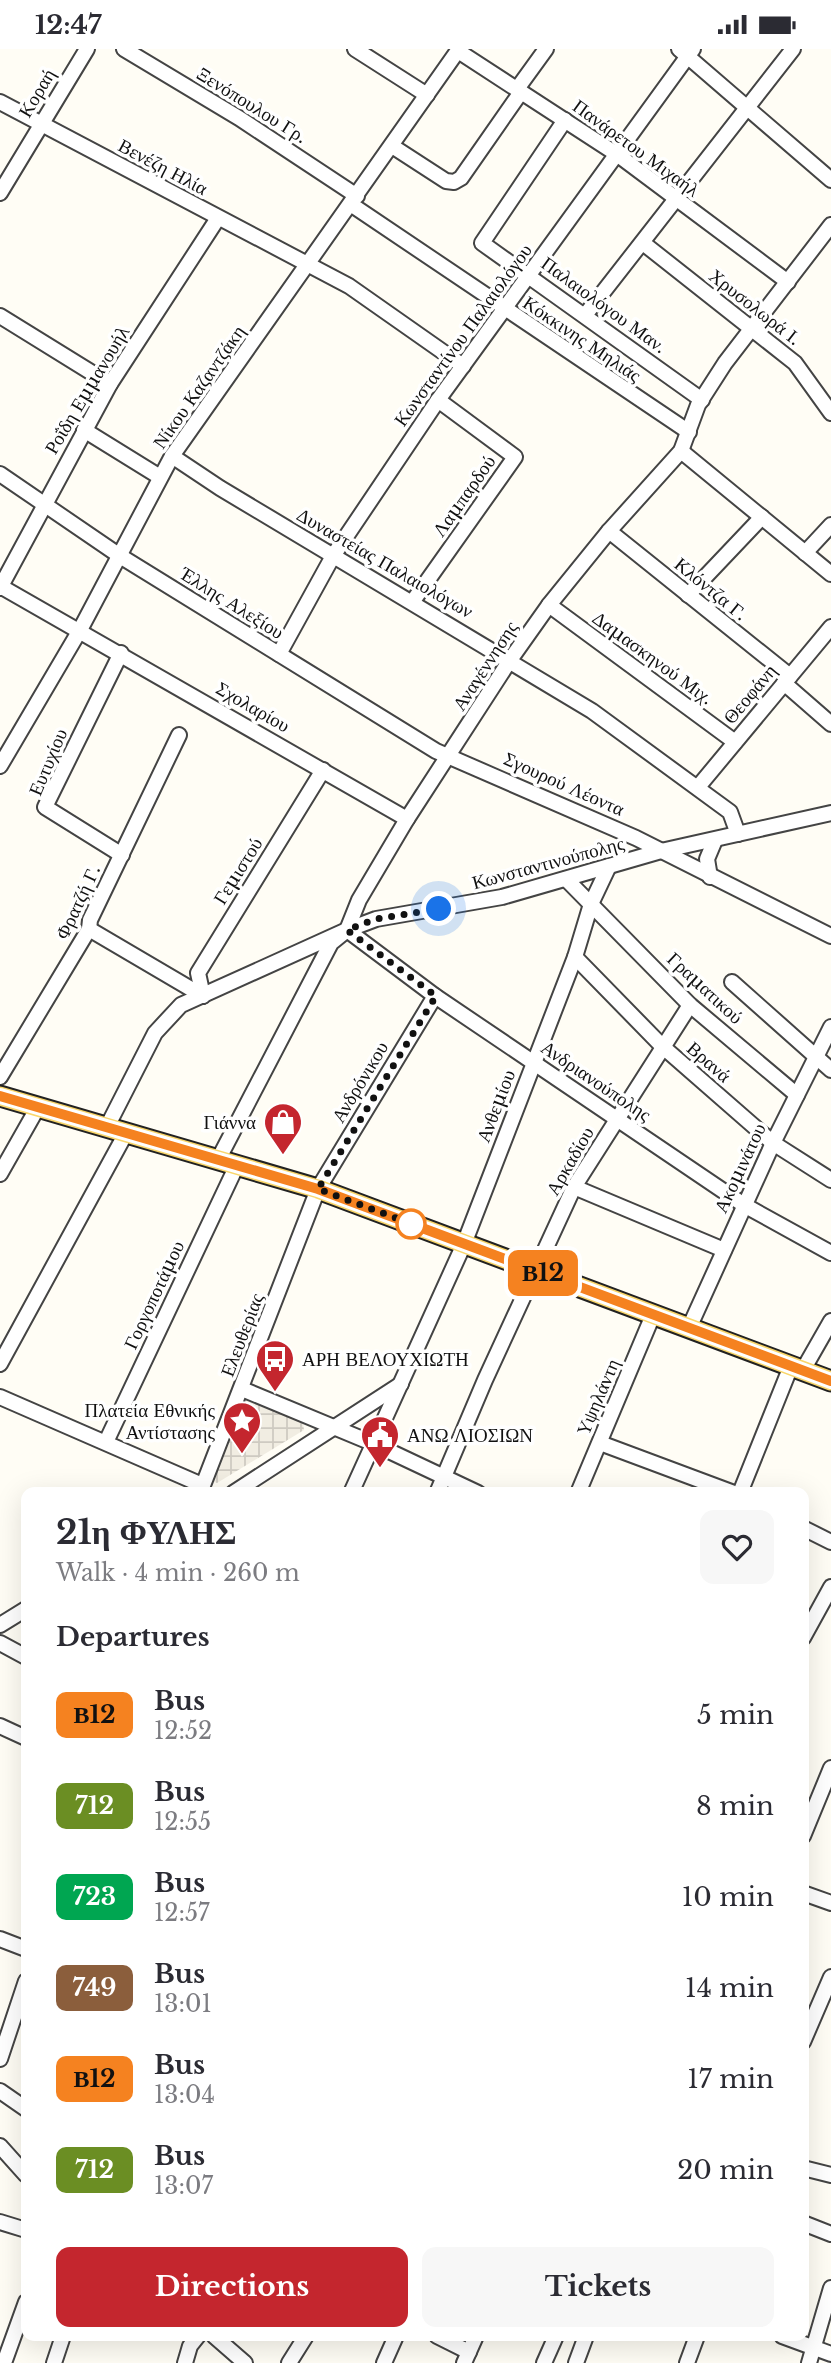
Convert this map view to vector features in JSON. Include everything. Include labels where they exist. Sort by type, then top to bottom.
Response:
[{"type":"main road","points":[[1,1099],[38,1107],[318,1189],[831,1381]]},
{"type":"street","name":"Κοραή","points":[[0,193],[87,49]]},
{"type":"street","name":"Ξενόπουλου Γρ.","points":[[124,49],[239,118],[354,201]]},
{"type":"street","points":[[355,49],[427,95]]},
{"type":"street","points":[[392,146],[446,181],[454,182],[461,178],[546,49]]},
{"type":"street","points":[[586,314],[793,49]]},
{"type":"street","name":"Νίκου Καζαντζάκη","points":[[0,766],[80,629],[172,456],[310,265],[459,50]]},
{"type":"street","name":"Πανάρετου Μιχαήλ","points":[[459,50],[618,155],[788,282]]},
{"type":"street","points":[[687,51],[831,180]]},
{"type":"street","name":"Κωνσταντίνου Παλαιολόγου","points":[[279,654],[334,556],[438,400],[618,155],[687,51]]},
{"type":"street","name":"Βενέζη Ηλία","points":[[0,102],[349,286],[463,366]]},
{"type":"street","name":"Παλαιολόγου Μαν.","points":[[565,120],[482,243],[586,314],[702,400]]},
{"type":"street","name":"Κόκκινης Μηλιάς","points":[[354,201],[504,310],[689,432]]},
{"type":"street","name":"Ροΐδη Εμμανουήλ","points":[[0,587],[110,384],[218,219]]},
{"type":"street","name":"Αναγέννησης","points":[[227,1163],[331,943],[347,930],[359,900],[407,819],[549,605],[609,531],[681,451],[702,400],[725,363],[831,225]]},
{"type":"street","name":"Χρυσολωρά Ι.","points":[[643,243],[795,363],[831,412]]},
{"type":"street","points":[[0,316],[110,384]]},
{"type":"street","name":"Λαμπαρδού","points":[[413,601],[515,457],[438,400]]},
{"type":"street","points":[[84,430],[160,477]]},
{"type":"street","points":[[681,451],[831,574]]},
{"type":"street","name":"Δυναστείας Παλαιολόγων","points":[[172,456],[220,488],[413,601],[592,711],[730,812],[738,834]]},
{"type":"street","name":"Έλλης Αλεξίου","points":[[0,474],[120,556],[385,721],[449,756]]},
{"type":"street","points":[[688,595],[762,517]]},
{"type":"street","points":[[805,553],[831,525]]},
{"type":"street","name":"Κλόντζα Γ.","points":[[609,531],[787,679],[831,724]]},
{"type":"street","name":"Σχολαρίου","points":[[0,587],[80,629],[407,819]]},
{"type":"street","name":"Δαμασκηνού Μιχ.","points":[[549,605],[735,742]]},
{"type":"street","name":"Θεοφάνη","points":[[698,787],[831,627]]},
{"type":"street","name":"Ευτυχίου","points":[[121,653],[45,807],[122,855]]},
{"type":"street","name":"Φρατζή Γ.","points":[[0,1077],[89,929],[90,920],[179,735]]},
{"type":"street","name":"Σγουρού Λέοντα","points":[[449,756],[556,801],[831,936]]},
{"type":"street","name":"Γεμιστού","points":[[202,996],[198,973],[323,770]]},
{"type":"street","name":"Κωνσταντινούπολης","points":[[107,1127],[155,1033],[181,1005],[347,930],[376,919],[474,903],[661,851],[831,813]]},
{"type":"street","points":[[710,877],[707,859],[715,840]]},
{"type":"street","name":"Ανθεμίου","points":[[354,1487],[464,1244],[575,957],[592,904],[609,866]]},
{"type":"street","points":[[566,879],[592,904]]},
{"type":"street","name":"Γραματικού","points":[[592,904],[690,1005],[797,1095]]},
{"type":"street","points":[[89,929],[202,996]]},
{"type":"street","name":"Ανδριανούπολης","points":[[347,930],[436,996],[744,1205],[831,1254]]},
{"type":"street","points":[[303,950],[321,964]]},
{"type":"street","name":"Βρανά","points":[[575,957],[662,1046],[773,1143],[831,1180]]},
{"type":"street","points":[[732,982],[831,1070]]},
{"type":"street","name":"Ανδρόνικου","points":[[318,1189],[436,996]]},
{"type":"street","name":"Αρκαδίου","points":[[440,1487],[574,1187],[690,1005]]},
{"type":"street","name":"Ακομινάτου","points":[[689,1328],[773,1143],[831,1027]]},
{"type":"street","points":[[0,1174],[38,1107]]},
{"type":"street","points":[[0,1364],[126,1133]]},
{"type":"street","name":"Γοργοποτάμου","points":[[106,1442],[227,1163]]},
{"type":"street","points":[[574,1187],[724,1250]]},
{"type":"street","name":"Ελευθερίας","points":[[202,1487],[318,1189]]},
{"type":"street","name":"Υψηλάντη","points":[[581,1487],[653,1315]]},
{"type":"street","points":[[743,1487],[797,1368],[831,1321]]},
{"type":"street","points":[[242,1487],[331,1427],[402,1384]]},
{"type":"street","points":[[242,1389],[372,1443],[464,1487]]},
{"type":"street","points":[[0,1397],[106,1442],[197,1487]]},
{"type":"street","points":[[600,1443],[718,1487]]},
{"type":"street","points":[[809,1531],[831,1542]]},
{"type":"street","points":[[809,1627],[831,1587]]},
{"type":"street","points":[[0,1625],[21,1612]]},
{"type":"street","points":[[0,1643],[21,1654]]},
{"type":"street","points":[[0,1726],[21,1736]]},
{"type":"street","points":[[810,1803],[831,1768]]},
{"type":"street","points":[[809,1895],[831,1903]]},
{"type":"street","points":[[0,1939],[21,1947]]},
{"type":"street","points":[[809,2028],[831,1977]]},
{"type":"street","points":[[0,2059],[21,1996]]},
{"type":"street","points":[[0,2091],[21,2106]]},
{"type":"street","points":[[0,2146],[21,2169]]},
{"type":"street","points":[[809,2170],[831,2175]]},
{"type":"street","points":[[0,2222],[21,2228]]},
{"type":"street","points":[[809,2225],[831,2234]]},
{"type":"street","points":[[809,2363],[831,2288]]},
{"type":"street","points":[[4,2363],[21,2316]]},
{"type":"street","points":[[54,2363],[61,2341]]},
{"type":"street","points":[[185,2363],[194,2341]]},
{"type":"street","points":[[220,2341],[245,2363]]},
{"type":"street","points":[[289,2363],[303,2341]]},
{"type":"street","points":[[384,2363],[394,2341]]},
{"type":"street","points":[[444,2341],[467,2358],[474,2341]]},
{"type":"street","points":[[544,2363],[554,2341]]},
{"type":"street","points":[[576,2363],[584,2341]]},
{"type":"street","points":[[687,2363],[695,2341]]},
{"type":"street","points":[[794,2341],[831,2354]]},
{"type":"shaded area","name":"Πλατεία Εθνικής Αντίστασης","points":[[245,1398],[303,1423],[304,1430],[217,1483],[211,1481]]},
{"type":"bus line","name":"Β12","points":[[0,1096],[318,1189],[831,1381]]},
{"type":"place","name":"Γιάννα","points":[[283,1156]]},
{"type":"place","name":"ΑΡΗ ΒΕΛΟΥΧΙΩΤΗ","points":[[275,1393]]},
{"type":"place","name":"Πλατεία Εθνικής Αντίστασης","points":[[242,1455]]},
{"type":"place","name":"ΑΝΩ ΛΙΟΣΙΩΝ","points":[[380,1469]]},
{"type":"route","points":[[411,1224],[415,1225],[318,1189],[436,996],[347,930],[376,919],[439,909]]}]
